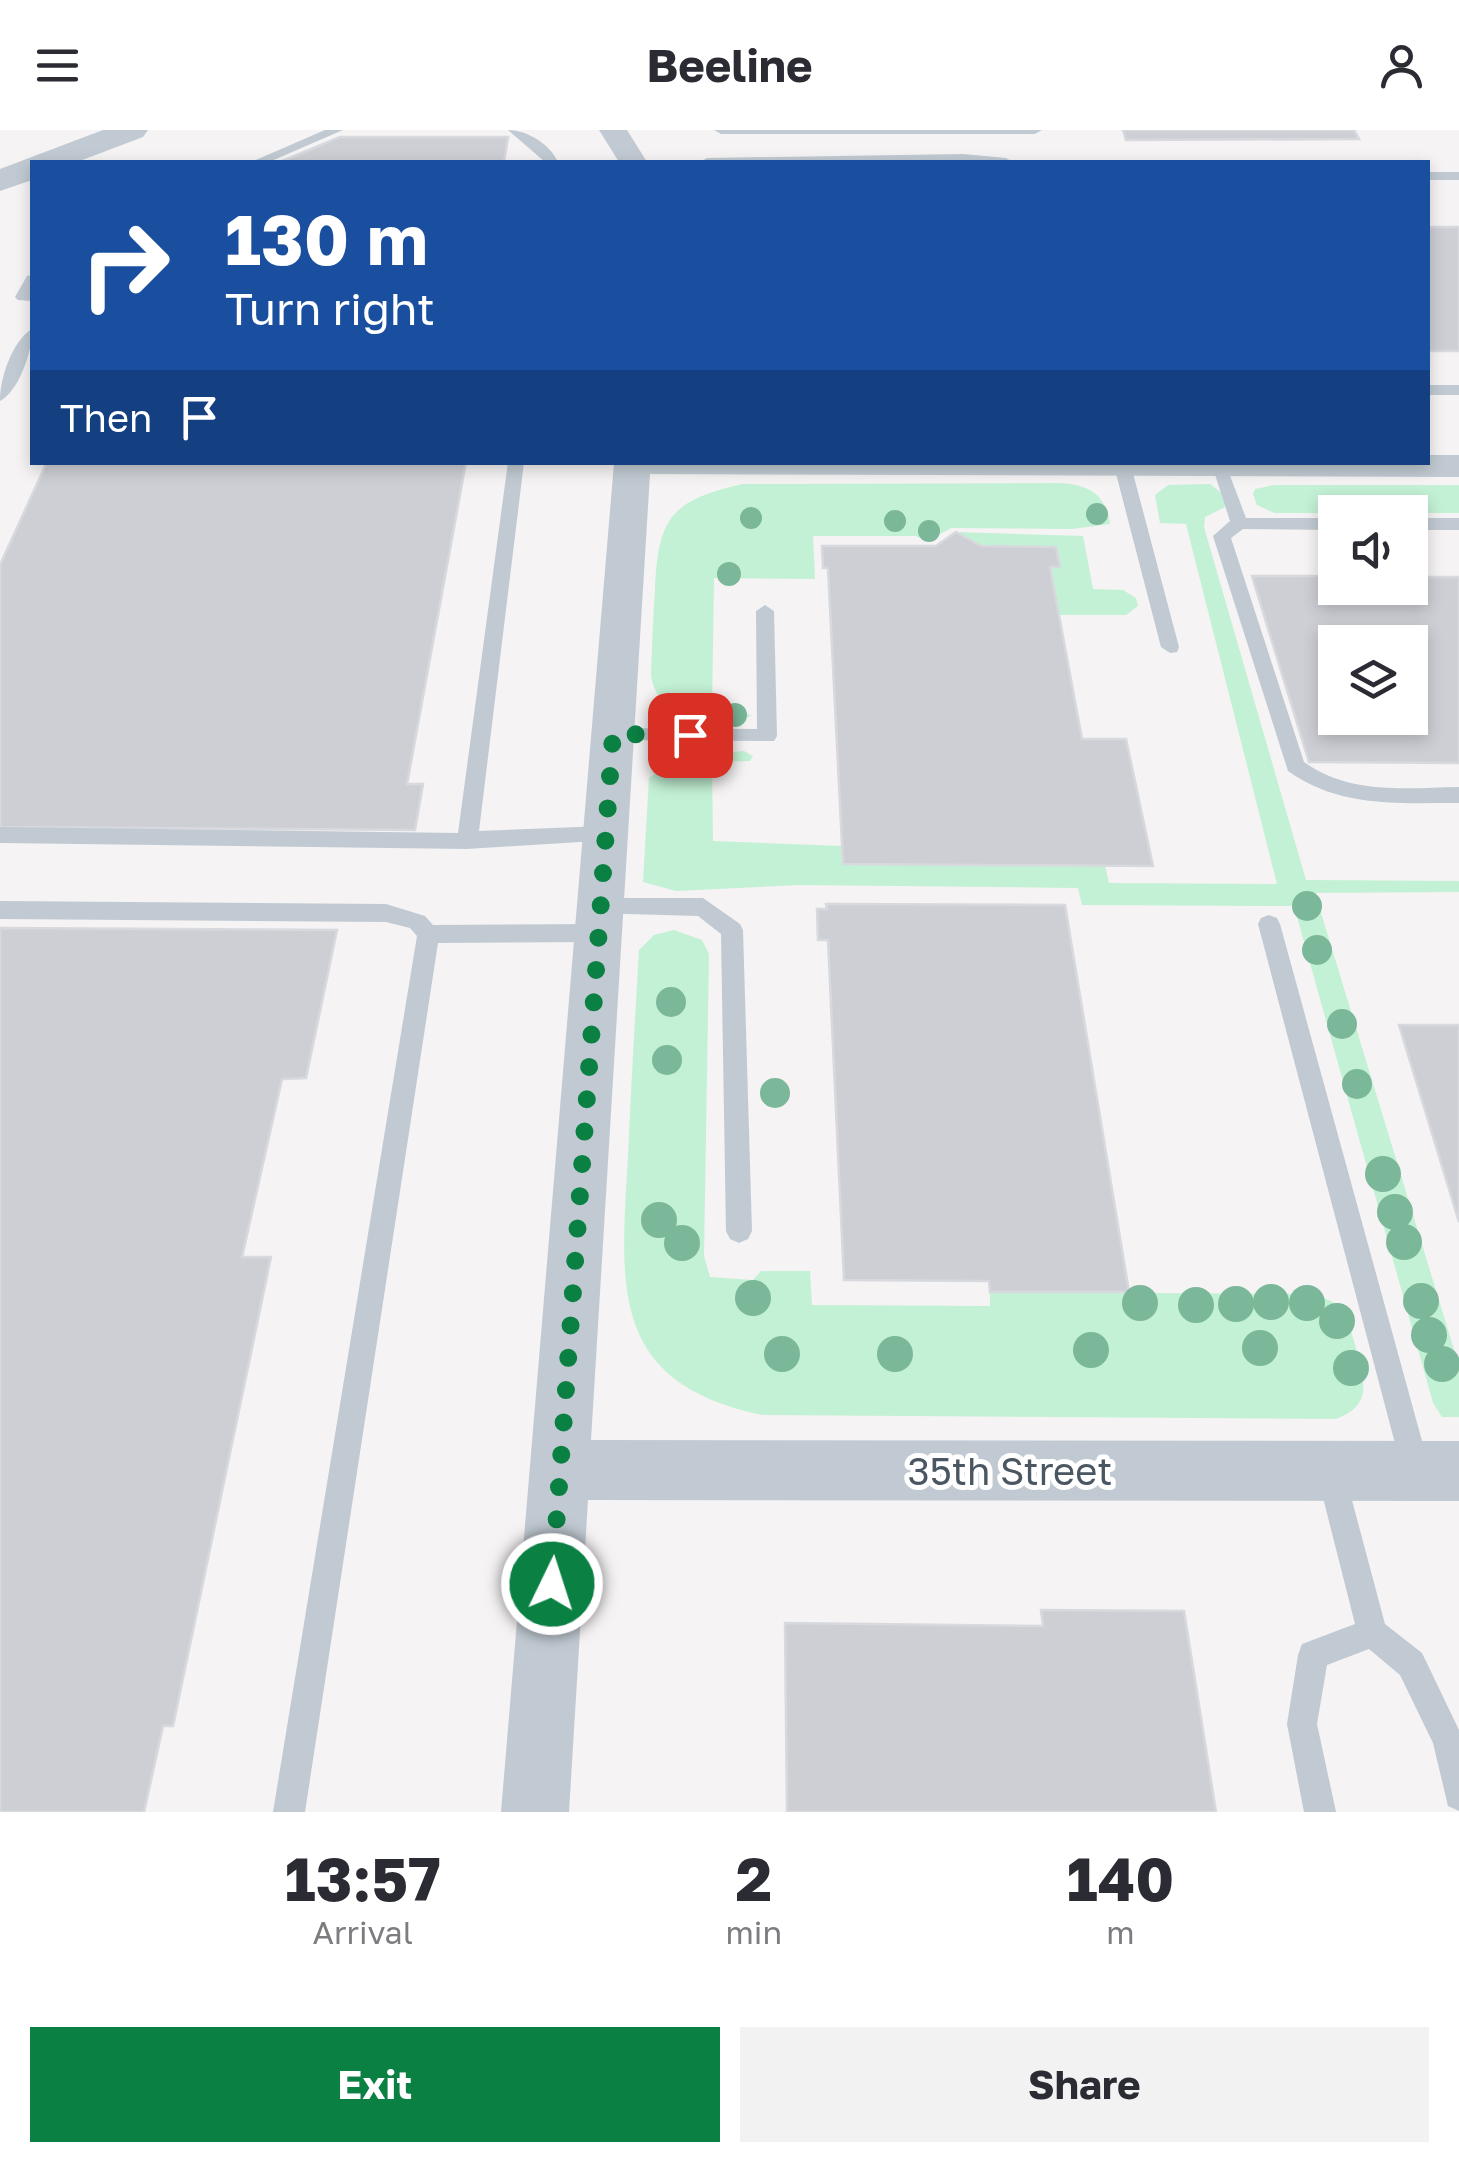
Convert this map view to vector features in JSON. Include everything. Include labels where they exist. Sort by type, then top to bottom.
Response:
[{"type":"street","points":[[42,148],[74,130]]},
{"type":"street","points":[[42,148],[132,130]]},
{"type":"street","points":[[619,130],[632,160]]},
{"type":"street","points":[[0,181],[30,169]]},
{"type":"street","points":[[535,1812],[632,465]]},
{"type":"street","points":[[1331,465],[1459,466]]},
{"type":"street","name":"35th Street","points":[[560,1470],[1437,1470]]},
{"type":"lane","points":[[263,160],[336,130]]},
{"type":"lane","points":[[515,130],[551,160]]},
{"type":"lane","points":[[721,130],[1035,130]]},
{"type":"lane","points":[[753,160],[984,160]]},
{"type":"lane","points":[[1430,176],[1459,176]]},
{"type":"lane","points":[[0,396],[30,338]]},
{"type":"lane","points":[[1430,390],[1459,390]]},
{"type":"lane","points":[[467,841],[516,465]]},
{"type":"lane","points":[[1122,465],[1170,647]]},
{"type":"lane","points":[[1204,465],[1239,523]]},
{"type":"lane","points":[[1318,524],[1239,523],[1222,536],[1295,766],[1314,782],[1336,792],[1459,795]]},
{"type":"lane","points":[[1428,524],[1459,524]]},
{"type":"lane","points":[[613,734],[767,736],[765,611]]},
{"type":"lane","points":[[0,835],[467,841],[504,836],[605,834]]},
{"type":"lane","points":[[428,934],[703,908],[732,930],[739,1231]]},
{"type":"lane","points":[[0,910],[386,913],[417,922],[428,934]]},
{"type":"lane","points":[[1269,924],[1437,1470]]},
{"type":"lane","points":[[288,1812],[428,934]]},
{"type":"lane","points":[[1330,1470],[1372,1633],[1412,1664],[1448,1741],[1459,1794]]},
{"type":"lane","points":[[1320,1812],[1302,1724],[1313,1654],[1372,1633]]},
{"type":"green space","points":[[743,484],[1078,485],[1093,492],[1104,505],[1110,524],[1072,529],[951,528],[927,541],[916,536],[813,536],[815,579],[714,578],[712,710],[752,715],[730,719],[686,715],[663,702],[655,690],[651,675],[660,545],[673,516],[699,497]]},
{"type":"green space","points":[[1210,484],[1223,494],[1225,507],[1205,517],[1204,527],[1306,880],[1459,881],[1459,892],[1315,893],[1459,1366],[1459,1417],[1442,1417],[1433,1403],[1294,906],[1082,905],[1078,888],[798,885],[676,891],[643,882],[649,778],[678,756],[744,751],[753,756],[750,761],[712,762],[713,841],[842,846],[843,864],[1105,865],[1109,883],[1277,884],[1186,524],[1160,523],[1155,495],[1168,485]]},
{"type":"green space","points":[[1274,485],[1459,485],[1459,513],[1428,513],[1428,495],[1318,495],[1318,513],[1274,513],[1257,505],[1255,489]]},
{"type":"green space","points":[[956,532],[1083,536],[1093,589],[1123,590],[1136,598],[1138,606],[1126,615],[1057,615],[1050,567],[1060,567],[1056,547],[981,546]]},
{"type":"green space","points":[[674,930],[702,940],[709,954],[704,1256],[710,1277],[753,1280],[761,1271],[810,1271],[812,1305],[990,1306],[990,1292],[1311,1294],[1334,1303],[1344,1314],[1362,1375],[1359,1402],[1336,1419],[762,1415],[711,1400],[675,1379],[650,1353],[634,1322],[626,1286],[624,1246],[639,950],[654,935]]},
{"type":"building","points":[[1123,130],[1354,130],[1359,139],[1126,140]]},
{"type":"building","points":[[340,137],[508,137],[504,160],[285,160]]},
{"type":"building","points":[[1430,227],[1459,227],[1459,351],[1430,351]]},
{"type":"building","points":[[46,465],[465,465],[407,784],[423,784],[415,830],[0,827],[0,565]]},
{"type":"building","points":[[956,532],[981,546],[1056,547],[1060,567],[1050,567],[1082,739],[1126,739],[1153,866],[843,864],[828,568],[823,568],[822,546],[936,546]]},
{"type":"building","points":[[1252,576],[1318,576],[1318,605],[1428,605],[1428,577],[1459,577],[1459,763],[1309,762]]},
{"type":"building","points":[[826,904],[1065,905],[1129,1292],[990,1292],[989,1281],[844,1280],[828,940],[818,940],[817,909],[827,909]]},
{"type":"building","points":[[0,928],[337,930],[306,1078],[282,1079],[242,1257],[271,1257],[173,1726],[163,1726],[144,1812],[0,1812]]},
{"type":"building","points":[[1399,1025],[1459,1025],[1459,1222]]},
{"type":"building","points":[[1041,1610],[1184,1611],[1216,1812],[787,1812],[785,1623],[1043,1626]]},
{"type":"route","points":[[552,1584],[613,734],[690,735]]}]
